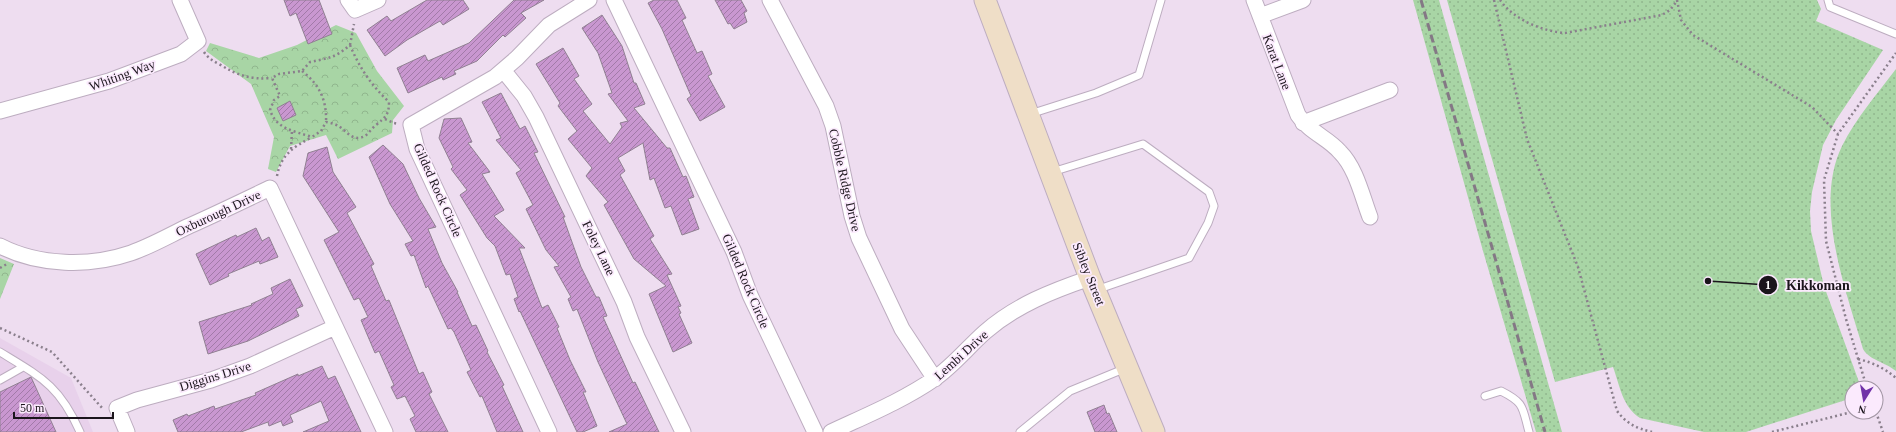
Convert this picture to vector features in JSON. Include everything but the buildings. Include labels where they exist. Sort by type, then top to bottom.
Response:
[{"type":"street","points":[[180,0],[198,41]]},
{"type":"street","points":[[352,5],[378,0]]},
{"type":"street","name":"Gilded Rock Circle","points":[[549,432],[417,149],[411,125],[503,70],[550,25],[589,0]]},
{"type":"street","name":"Gilded Rock Circle","points":[[614,0],[734,252],[750,294],[815,432]]},
{"type":"street","name":"Cobble Ridge Drive","points":[[770,0],[826,106],[833,126],[852,216],[859,238],[902,329],[935,379]]},
{"type":"street","name":"Sibley Street","points":[[985,0],[1093,284],[1154,432]]},
{"type":"street","name":"Karat Lane","points":[[1254,0],[1294,107],[1303,123]]},
{"type":"street","points":[[1260,16],[1303,0]]},
{"type":"street","name":"Whiting Way","points":[[0,111],[109,81],[181,54],[198,41]]},
{"type":"street","name":"Foley Lane","points":[[503,70],[524,96],[536,117],[624,302],[638,337],[683,432]]},
{"type":"street","points":[[1370,217],[1347,160],[1334,146],[1318,136],[1303,123],[1390,90]]},
{"type":"street","name":"Oxburough Drive","points":[[0,246],[22,255],[49,261],[74,262],[114,258],[148,246],[270,188],[385,432]]},
{"type":"street","name":"Lembi Drive","points":[[831,432],[915,392],[935,379],[956,361],[985,332],[1008,314],[1047,293],[1093,284]]},
{"type":"street","name":"Diggins Drive","points":[[117,408],[137,400],[212,380],[250,366],[335,327]]},
{"type":"street","points":[[117,408],[127,432]]},
{"type":"lane","points":[[1028,114],[1096,93],[1139,75],[1161,0]]},
{"type":"lane","points":[[1828,0],[1830,7],[1896,34]]},
{"type":"lane","points":[[1050,172],[1143,144],[1209,192],[1214,206],[1208,223],[1188,258],[1093,284]]},
{"type":"lane","points":[[0,352],[44,379],[60,394],[71,412],[80,432]]},
{"type":"lane","points":[[0,380],[23,367]]},
{"type":"lane","points":[[1020,432],[1070,391],[1128,368]]},
{"type":"lane","points":[[1485,396],[1501,391],[1516,398],[1522,406],[1529,432]]},
{"type":"path","points":[[1494,0],[1527,138],[1578,267],[1616,411],[1625,421],[1637,428],[1652,432]]},
{"type":"path","points":[[1500,0],[1504,6],[1524,21],[1551,32],[1565,33],[1662,15],[1670,10],[1677,0]]},
{"type":"path","points":[[1677,0],[1681,20],[1693,35],[1812,108],[1838,134]]},
{"type":"path","points":[[326,122],[341,127],[352,137],[359,138],[366,135],[374,126],[385,119],[389,111],[389,102],[367,78],[357,62],[350,45],[352,5]]},
{"type":"path","points":[[198,41],[207,57],[234,74],[256,79],[272,78],[279,74],[302,71],[310,62],[329,59],[339,55],[350,45]]},
{"type":"path","points":[[1865,380],[1846,319],[1826,241],[1824,180],[1838,134],[1896,53]]},
{"type":"path","points":[[270,188],[276,180],[280,164],[284,156],[291,149],[321,131],[326,122],[326,104],[322,92],[302,71]]},
{"type":"path","points":[[272,78],[280,96],[274,100],[270,110],[273,118],[276,122],[292,130],[312,137]]},
{"type":"path","points":[[291,149],[292,130]]},
{"type":"path","points":[[0,268],[7,264]]},
{"type":"path","points":[[0,328],[52,352],[102,408],[106,411],[117,408]]},
{"type":"path","points":[[1858,359],[1876,364],[1887,370],[1896,378]]},
{"type":"path","points":[[1772,432],[1844,414]]},
{"type":"path","points":[[1879,420],[1883,432]]},
{"type":"shaded area","points":[[0,338],[71,378],[93,432],[0,432]]},
{"type":"green space","points":[[1413,0],[1439,0],[1562,432],[1536,432],[1483,251]]},
{"type":"green space","points":[[1447,0],[1817,0],[1821,9],[1816,21],[1883,50],[1836,120],[1823,145],[1812,192],[1810,211],[1811,231],[1824,286],[1858,380],[1844,380],[1844,401],[1746,432],[1704,432],[1640,418],[1625,402],[1613,367],[1555,382]]},
{"type":"green space","points":[[336,25],[356,33],[377,71],[404,106],[393,120],[392,133],[338,159],[326,135],[290,146],[276,172],[268,169],[274,137],[251,84],[206,51],[210,43],[259,58],[297,45]]},
{"type":"green space","points":[[1896,69],[1896,371],[1869,356],[1863,349],[1848,301],[1835,248],[1831,221],[1831,194],[1834,169],[1842,146],[1860,116]]},
{"type":"green space","points":[[0,258],[14,264],[0,299]]},
{"type":"railway","points":[[1421,0],[1545,432]]},
{"type":"place","name":"Kikkoman","points":[[1708,281]]}]
